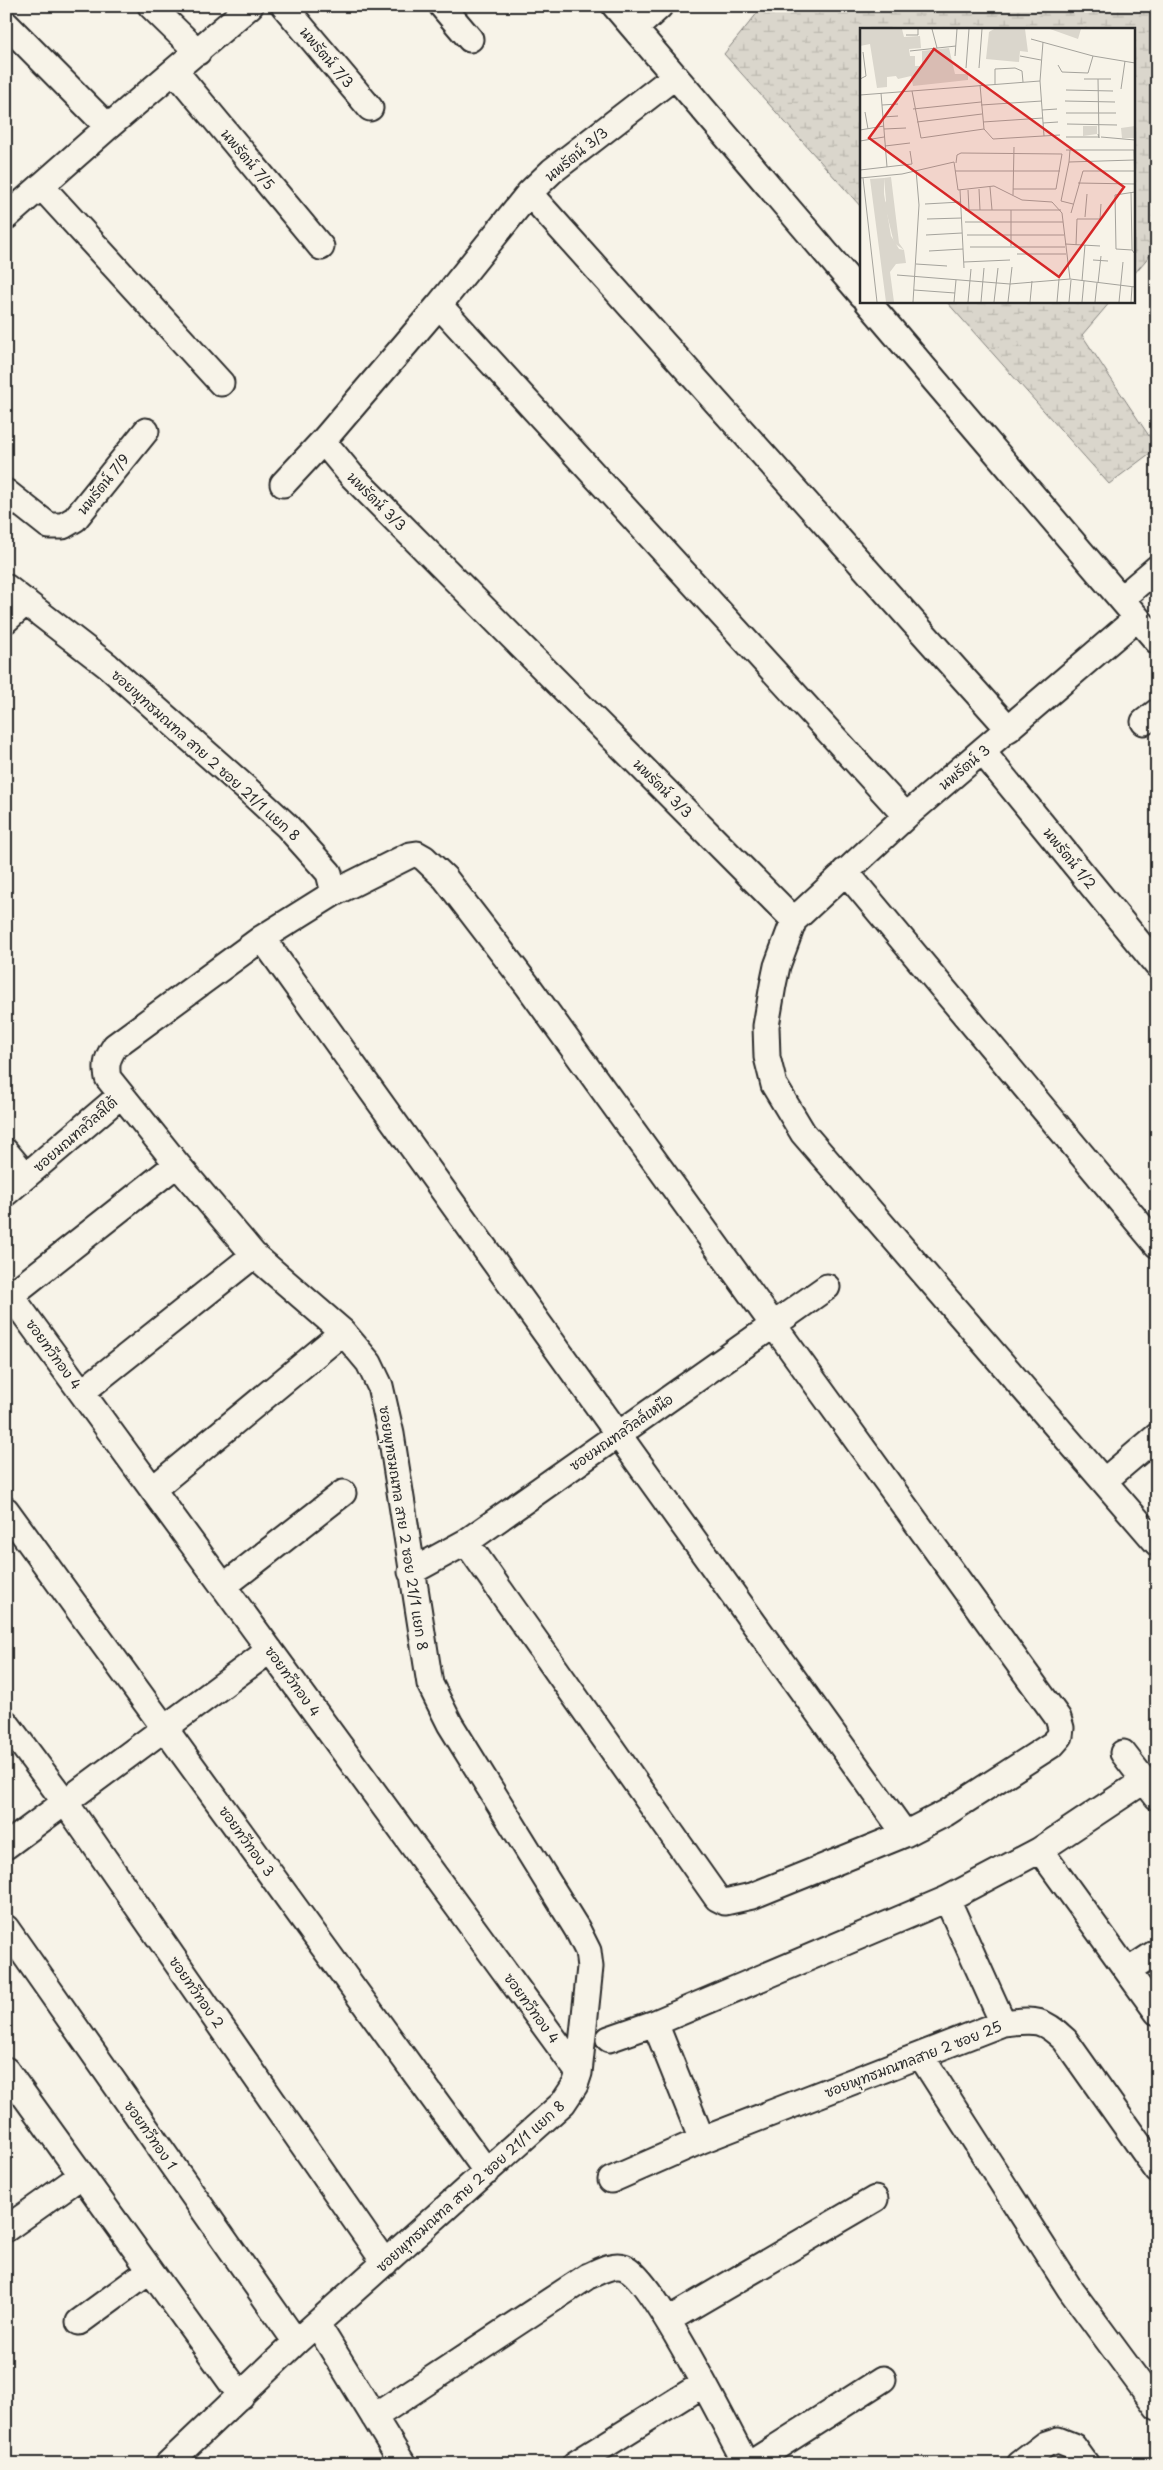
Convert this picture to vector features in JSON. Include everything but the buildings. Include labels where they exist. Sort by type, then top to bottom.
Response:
[{"type":"street","points":[[151,6],[198,52]]},
{"type":"street","points":[[6,217],[108,126],[198,52],[250,6]]},
{"type":"street","name":"นพรัตน์ 7/3","points":[[284,6],[370,108]]},
{"type":"street","points":[[442,6],[470,39]]},
{"type":"street","points":[[615,6],[860,293]]},
{"type":"street","points":[[635,29],[660,6]]},
{"type":"street","points":[[6,24],[108,126]]},
{"type":"street","name":"นพรัตน์ 7/5","points":[[175,71],[321,247]]},
{"type":"street","name":"นพรัตน์ 3/3","points":[[675,76],[552,171],[529,194],[439,305],[323,441],[352,476],[794,920]]},
{"type":"street","points":[[41,186],[221,383]]},
{"type":"street","points":[[529,194],[1009,729]]},
{"type":"street","points":[[868,302],[1157,641]]},
{"type":"street","points":[[439,305],[906,816]]},
{"type":"street","name":"นพรัตน์ 7/9","points":[[6,492],[49,526],[63,526],[75,519],[146,431]]},
{"type":"street","points":[[283,484],[323,441]]},
{"type":"street","points":[[1122,598],[1157,568]]},
{"type":"street","name":"ซอยพุทธมณฑล สาย 2 ซอย 21/1 แยก 8","points":[[6,587],[108,666],[286,826],[329,873],[334,893],[262,938],[115,1046],[108,1057],[106,1067],[108,1078],[254,1255],[343,1332],[369,1363],[380,1386],[391,1434],[430,1684],[438,1704],[577,1929],[588,1951],[590,1967],[579,2073],[575,2085],[563,2103],[296,2342],[168,2464]]},
{"type":"street","points":[[6,620],[26,602]]},
{"type":"street","name":"นพรัตน์ 3","points":[[794,920],[906,816],[1137,618]]},
{"type":"street","name":"นพรัตน์ 1/2","points":[[982,752],[1157,965]]},
{"type":"street","points":[[334,893],[410,855],[417,854],[434,866],[476,917],[528,986],[1058,1718],[1061,1728],[1060,1736],[1054,1744],[1025,1764],[946,1813],[905,1834],[752,1896],[732,1902],[725,1902],[718,1898],[466,1542]]},
{"type":"street","points":[[846,871],[1157,1245]]},
{"type":"street","points":[[794,920],[777,966],[766,1026],[767,1057],[774,1085],[803,1133],[1157,1543]]},
{"type":"street","points":[[262,938],[905,1834]]},
{"type":"street","name":"ซอยมณฑลวิลล์ใต้","points":[[6,1193],[121,1095]]},
{"type":"street","points":[[6,1152],[26,1176]]},
{"type":"street","points":[[8,1292],[177,1164]]},
{"type":"street","points":[[82,1392],[254,1255]]},
{"type":"street","name":"ซอยมณฑลวิลล์เหนือ","points":[[412,1572],[466,1542],[827,1287]]},
{"type":"street","name":"ซอยทวีทอง 4","points":[[8,1292],[579,2073]]},
{"type":"street","points":[[153,1489],[343,1332]]},
{"type":"street","points":[[1104,1482],[1157,1436]]},
{"type":"street","points":[[224,1586],[343,1493]]},
{"type":"street","name":"ซอยทวีทอง 3","points":[[6,1510],[487,2172]]},
{"type":"street","points":[[6,1846],[270,1650]]},
{"type":"street","name":"ซอยทวีทอง 2","points":[[6,1723],[66,1802],[385,2263]]},
{"type":"street","points":[[609,2039],[655,2023],[947,1899],[1151,1789],[1123,1753]]},
{"type":"street","points":[[1040,1850],[1157,2012]]},
{"type":"street","points":[[947,1899],[1003,2024]]},
{"type":"street","name":"ซอยทวีทอง 1","points":[[6,1928],[296,2342]]},
{"type":"street","points":[[1128,1972],[1157,1952]]},
{"type":"street","name":"ซอยพุทธมณฑลสาย 2 ซอย 25","points":[[611,2180],[702,2140],[1003,2024],[1033,2020],[1050,2026],[1065,2040],[1157,2170]]},
{"type":"street","points":[[655,2023],[702,2140]]},
{"type":"street","points":[[921,2056],[1070,2289],[1157,2407]]},
{"type":"street","points":[[8,2075],[240,2396]]},
{"type":"street","points":[[6,2229],[82,2175]]},
{"type":"street","points":[[668,2320],[875,2199]]},
{"type":"street","points":[[374,2417],[588,2276],[607,2267],[623,2266],[636,2275],[668,2320],[746,2464]]},
{"type":"street","points":[[79,2322],[150,2270]]},
{"type":"street","points":[[317,2324],[403,2464]]},
{"type":"street","points":[[750,2464],[883,2380]]},
{"type":"street","points":[[576,2464],[703,2384]]},
{"type":"street","points":[[1020,2464],[1046,2444],[1058,2440],[1065,2441],[1073,2446],[1086,2464]]},
{"type":"green space","points":[[763,6],[943,6],[946,10],[951,6],[1157,6],[1157,247],[1136,272],[1136,28],[860,28],[860,206],[724,54]]},
{"type":"green space","points":[[947,302],[1110,302],[1082,335],[1157,448],[1109,484]]}]
